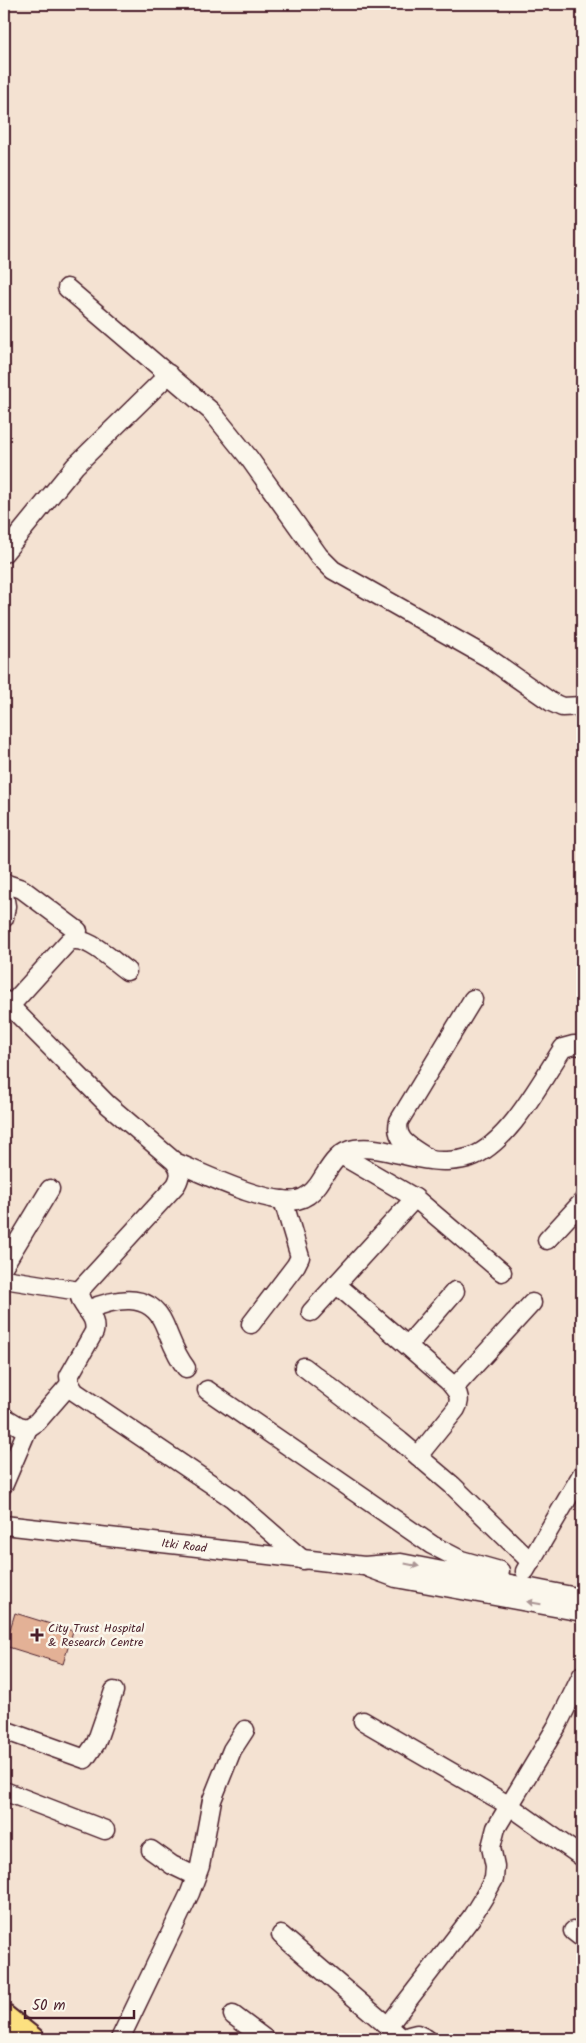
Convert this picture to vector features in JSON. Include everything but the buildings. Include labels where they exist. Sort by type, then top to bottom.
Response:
[{"type":"main road","points":[[4,2016],[33,2039]]},
{"type":"street","points":[[67,288],[211,411],[226,428],[318,556],[333,570],[487,657],[551,702],[562,707],[582,706]]},
{"type":"street","points":[[4,553],[75,466],[169,374]]},
{"type":"street","points":[[4,883],[22,889],[78,931]]},
{"type":"street","points":[[4,894],[6,906],[4,918]]},
{"type":"street","points":[[127,971],[85,941],[76,939],[68,941],[7,1003],[107,1104],[175,1162],[180,1169],[180,1176],[176,1186],[79,1291],[79,1299],[94,1318],[94,1332],[69,1376],[70,1384],[76,1392],[232,1498],[303,1560]]},
{"type":"street","points":[[430,1160],[400,1139],[396,1130],[398,1120],[473,999]]},
{"type":"street","points":[[175,1162],[228,1184],[283,1200],[298,1200],[308,1195],[330,1164],[341,1155],[353,1149],[369,1148],[430,1160],[464,1158],[488,1147],[524,1106],[563,1048],[574,1045],[582,1046]]},
{"type":"street","points":[[341,1155],[414,1198],[502,1272]]},
{"type":"street","points":[[4,1265],[50,1189]]},
{"type":"street","points":[[311,1312],[414,1198]]},
{"type":"street","points":[[251,1324],[296,1265],[300,1256],[283,1200]]},
{"type":"street","points":[[547,1240],[582,1202]]},
{"type":"street","points":[[4,1279],[79,1291]]},
{"type":"street","points":[[336,1284],[408,1345],[454,1388],[460,1402],[418,1456]]},
{"type":"street","points":[[408,1345],[455,1291]]},
{"type":"street","points":[[87,1310],[112,1300],[140,1301],[151,1308],[164,1322],[174,1350],[186,1368]]},
{"type":"street","points":[[454,1388],[532,1303]]},
{"type":"street","points":[[304,1367],[418,1456],[531,1562]]},
{"type":"street","points":[[4,1484],[28,1428],[37,1422],[70,1384]]},
{"type":"street","points":[[207,1390],[444,1553],[520,1581],[582,1598]]},
{"type":"street","points":[[4,1417],[19,1426],[28,1428]]},
{"type":"street","points":[[520,1581],[582,1474]]},
{"type":"street","name":"Itki Road","points":[[4,1525],[364,1566]]},
{"type":"street","points":[[364,1566],[401,1563],[520,1581]]},
{"type":"street","points":[[364,1566],[396,1578],[582,1612]]},
{"type":"street","points":[[388,2026],[472,1918],[494,1879],[495,1866],[491,1847],[492,1837],[557,1726],[582,1675]]},
{"type":"street","points":[[4,1730],[85,1759],[96,1743],[114,1692]]},
{"type":"street","points":[[363,1721],[510,1806],[582,1857]]},
{"type":"street","points":[[120,2039],[190,1893],[200,1866],[212,1800],[232,1750],[245,1730]]},
{"type":"street","points":[[4,1791],[105,1830]]},
{"type":"street","points":[[151,1850],[172,1865],[196,1876]]},
{"type":"street","points":[[281,1936],[405,2039],[417,2034],[427,2039]]},
{"type":"street","points":[[234,2016],[265,2039]]},
{"type":"place","name":"City Trust Hospital & Research Centre","points":[[37,1635]]}]
